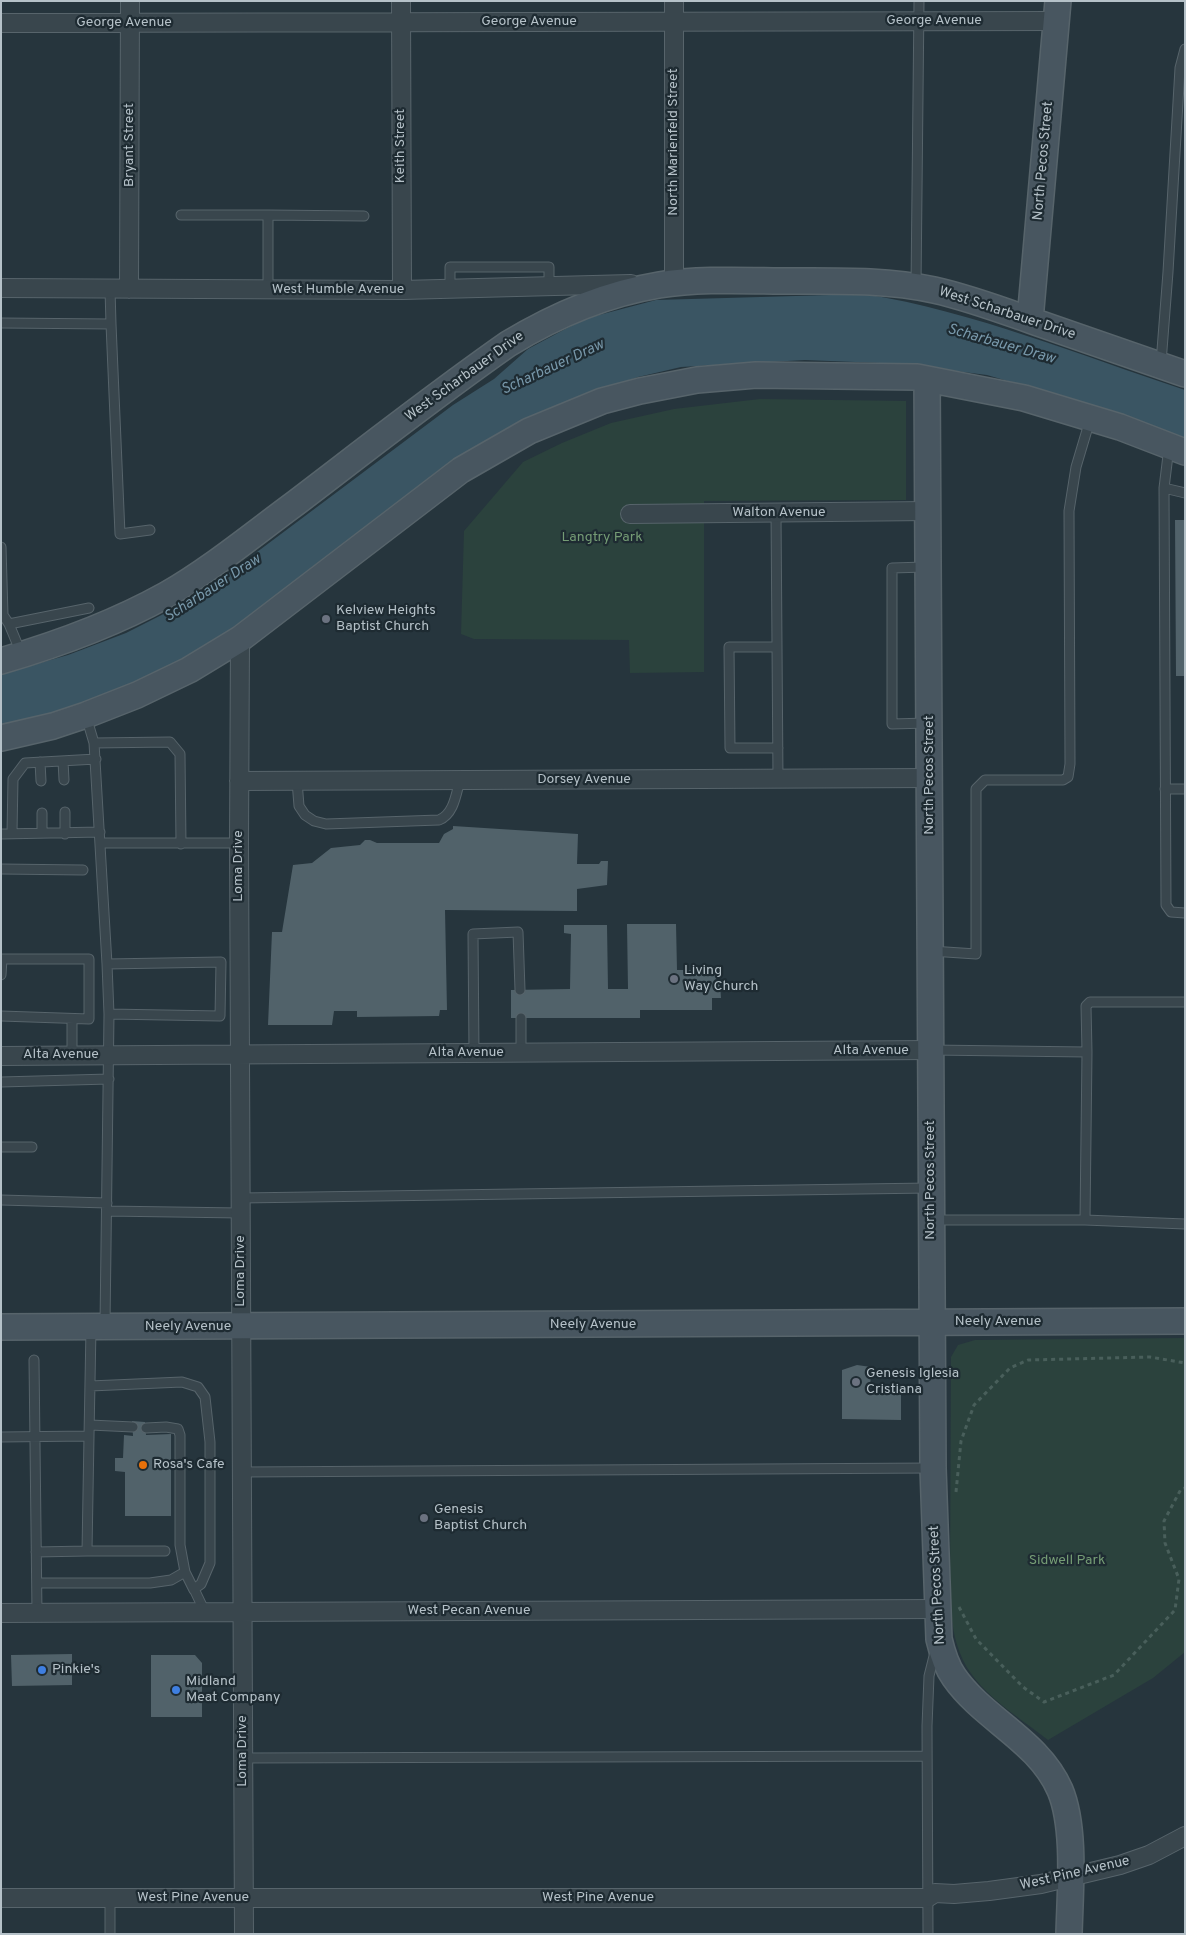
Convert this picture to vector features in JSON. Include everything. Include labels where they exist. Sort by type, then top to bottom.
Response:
[{"type":"street","name":"Bryant Street","points":[[129,289],[130,1]]},
{"type":"street","name":"Keith Street","points":[[401,1],[402,290]]},
{"type":"street","name":"North Marienfeld Street","points":[[674,1],[674,284]]},
{"type":"street","name":"George Avenue","points":[[1,23],[919,21],[1058,11]]},
{"type":"street","name":"North Pecos Street","points":[[1030,320],[1058,11]]},
{"type":"street","name":"West Scharbauer Drive","points":[[11,658],[81,635],[115,621],[168,593],[200,573],[490,356],[532,329],[603,299],[657,285],[712,281],[844,280],[900,284],[972,300],[1185,374]]},
{"type":"street","name":"West Humble Avenue","points":[[1,288],[402,290],[674,284]]},
{"type":"street","points":[[1,738],[53,726],[86,715],[158,686],[208,659],[240,639],[461,470],[529,431],[594,404],[640,391],[677,383],[756,375],[906,376],[1024,398],[1120,427],[1177,449]]},
{"type":"street","name":"North Pecos Street","points":[[927,379],[933,1468],[947,1605],[939,1638],[946,1663],[964,1690],[1037,1755],[1055,1781],[1065,1805],[1068,1820],[1069,1934]]},
{"type":"street","name":"Walton Avenue","points":[[630,514],[929,511]]},
{"type":"street","name":"Loma Drive","points":[[240,639],[240,1205],[244,1934]]},
{"type":"street","name":"Dorsey Avenue","points":[[239,781],[930,778]]},
{"type":"street","name":"Alta Avenue","points":[[1,1056],[931,1050]]},
{"type":"street","name":"Neely Avenue","points":[[1,1327],[1185,1321]]},
{"type":"street","name":"West Pecan Avenue","points":[[1,1613],[947,1605]]},
{"type":"street","name":"West Pine Avenue","points":[[1,1898],[928,1898],[935,1893],[990,1892],[1034,1886],[1127,1863],[1149,1855],[1185,1836]]},
{"type":"lane","points":[[916,288],[919,1]]},
{"type":"lane","points":[[1161,366],[1180,68],[1185,50]]},
{"type":"lane","points":[[181,215],[364,216]]},
{"type":"lane","points":[[268,215],[268,290]]},
{"type":"lane","points":[[450,289],[450,267],[549,267],[549,286]]},
{"type":"lane","points":[[508,268],[508,287]]},
{"type":"lane","points":[[110,289],[120,534],[150,530]]},
{"type":"lane","points":[[1,323],[111,324]]},
{"type":"lane","points":[[930,951],[976,954],[976,788],[985,780],[1063,780],[1068,777],[1070,764],[1069,511],[1076,467],[1090,418]]},
{"type":"lane","points":[[1177,449],[1164,488],[1166,905],[1171,912],[1185,912]]},
{"type":"lane","points":[[1164,488],[1185,493]]},
{"type":"lane","points":[[776,512],[778,779]]},
{"type":"lane","points":[[1,547],[2,615],[8,624],[11,658]]},
{"type":"lane","points":[[929,567],[892,568],[892,724],[930,723]]},
{"type":"lane","points":[[8,624],[89,608]]},
{"type":"lane","points":[[778,647],[729,646],[730,748],[778,748]]},
{"type":"lane","points":[[86,715],[94,743],[96,759],[108,964],[109,1014],[106,1207],[98,1327],[90,1386],[87,1551]]},
{"type":"lane","points":[[94,743],[170,742],[180,754],[181,844]]},
{"type":"lane","points":[[12,833],[13,779],[25,763],[96,759]]},
{"type":"lane","points":[[63,761],[64,780]]},
{"type":"lane","points":[[40,762],[41,781]]},
{"type":"lane","points":[[297,781],[298,806],[305,815],[314,821],[334,825],[440,820],[446,817],[460,780]]},
{"type":"lane","points":[[1165,789],[1185,789]]},
{"type":"lane","points":[[65,812],[66,834]]},
{"type":"lane","points":[[42,813],[42,833]]},
{"type":"lane","points":[[1,834],[100,832]]},
{"type":"lane","points":[[101,843],[239,843]]},
{"type":"lane","points":[[1,869],[83,870]]},
{"type":"lane","points":[[474,1053],[473,934],[518,932],[520,990]]},
{"type":"lane","points":[[1,975],[2,960],[89,960],[89,1019],[1,1016]]},
{"type":"lane","points":[[108,964],[221,962],[220,1016],[109,1014]]},
{"type":"lane","points":[[1085,1220],[1086,1006],[1090,1002],[1184,1002]]},
{"type":"lane","points":[[521,1018],[522,1052]]},
{"type":"lane","points":[[72,1019],[72,1055]]},
{"type":"lane","points":[[931,1050],[1086,1052]]},
{"type":"lane","points":[[1,1082],[109,1079]]},
{"type":"lane","points":[[1,1146],[32,1147]]},
{"type":"lane","points":[[1,1200],[106,1207],[932,1188]]},
{"type":"lane","points":[[932,1220],[1085,1220],[1185,1224]]},
{"type":"lane","points":[[34,1360],[37,1613]]},
{"type":"lane","points":[[90,1386],[182,1382],[198,1387],[204,1397],[210,1442],[210,1563],[200,1584],[194,1590]]},
{"type":"lane","points":[[90,1426],[133,1427]]},
{"type":"lane","points":[[146,1428],[166,1427],[178,1430],[180,1435],[180,1545],[185,1572],[205,1612]]},
{"type":"lane","points":[[1,1437],[90,1436]]},
{"type":"lane","points":[[242,1472],[933,1468]]},
{"type":"lane","points":[[36,1552],[166,1550]]},
{"type":"lane","points":[[37,1583],[150,1583],[171,1580],[185,1572]]},
{"type":"lane","points":[[928,1934],[927,1756],[929,1676],[939,1638]]},
{"type":"lane","points":[[243,1758],[927,1756]]},
{"type":"lane","points":[[110,1898],[110,1934]]},
{"type":"path","points":[[956,1500],[961,1441],[974,1405],[1010,1368],[1028,1360],[1150,1357],[1185,1363]]},
{"type":"path","points":[[947,1605],[976,1640],[1023,1687],[1044,1702],[1114,1674],[1175,1610],[1179,1579],[1165,1543],[1164,1520],[1181,1489],[1185,1488]]},
{"type":"green space","name":"Langtry Park","points":[[760,399],[906,401],[906,500],[704,501],[704,672],[630,673],[629,640],[474,639],[461,634],[464,531],[523,462],[562,443],[611,423],[674,409]]},
{"type":"green space","name":"Sidwell Park","points":[[1185,1338],[1185,1652],[1153,1678],[1048,1740],[998,1702],[975,1679],[960,1653],[955,1638],[950,1592],[951,1357],[958,1345],[975,1340]]},
{"type":"water","name":"Scharbauer Draw","points":[[865,294],[906,302],[987,323],[1185,390],[1185,441],[1069,399],[987,375],[940,369],[880,363],[805,360],[681,367],[638,377],[591,394],[489,440],[439,470],[370,525],[316,564],[237,630],[140,682],[35,719],[1,726],[1,674],[68,655],[126,633],[197,597],[453,405],[494,379],[528,349],[584,319],[656,300]]},
{"type":"building","points":[[1175,520],[1185,520],[1185,676],[1176,676]]},
{"type":"building","points":[[453,826],[578,834],[577,864],[599,864],[601,861],[608,861],[607,885],[577,889],[577,911],[445,910],[447,1010],[440,1010],[439,1016],[357,1017],[357,1011],[334,1011],[332,1025],[268,1025],[272,932],[282,932],[293,865],[312,863],[331,848],[360,845],[365,840],[377,843],[439,843],[444,834],[453,829]]},
{"type":"building","name":"Living Way Church","points":[[627,924],[676,924],[677,970],[719,970],[721,998],[712,998],[712,1010],[640,1010],[640,1018],[511,1018],[511,990],[570,989],[571,934],[564,933],[564,925],[607,925],[608,989],[628,989]]},
{"type":"building","name":"Genesis Iglesia Cristiana","points":[[857,1365],[871,1367],[870,1394],[901,1394],[901,1420],[842,1419],[842,1370]]},
{"type":"building","name":"Rosa's Cafe","points":[[132,1421],[145,1422],[146,1435],[171,1434],[171,1516],[125,1516],[125,1472],[115,1471],[115,1458],[123,1458],[124,1435],[133,1436]]},
{"type":"building","name":"Pinkie's","points":[[72,1654],[72,1685],[12,1686],[11,1655]]},
{"type":"building","name":"Midland Meat Company","points":[[151,1655],[195,1655],[202,1663],[202,1717],[151,1717]]},
{"type":"place","name":"Kelview Heights Baptist Church","points":[[326,619]]},
{"type":"place","name":"Living Way Church","points":[[674,979]]},
{"type":"place","name":"Genesis Iglesia Cristiana","points":[[856,1382]]},
{"type":"place","name":"Rosa's Cafe","points":[[143,1465]]},
{"type":"place","name":"Genesis Baptist Church","points":[[424,1518]]},
{"type":"place","name":"Pinkie's","points":[[42,1670]]},
{"type":"place","name":"Midland Meat Company","points":[[176,1690]]}]
